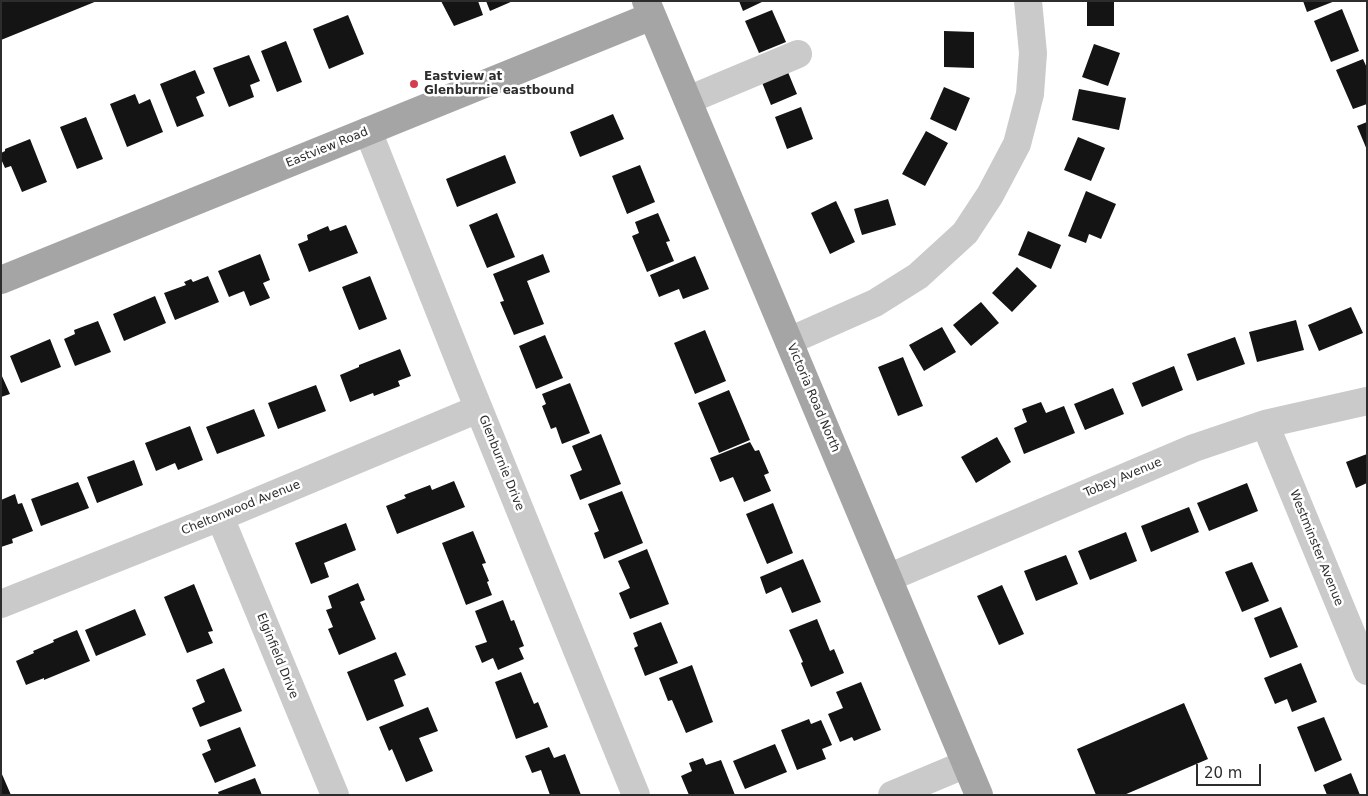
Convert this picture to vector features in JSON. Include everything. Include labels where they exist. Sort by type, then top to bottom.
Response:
[{"type":"main road","name":"Victoria Road North","points":[[649,8],[979,795]]},
{"type":"main road","name":"Eastview Road","points":[[1,280],[368,131],[649,8]]},
{"type":"street","points":[[789,341],[875,304],[918,276],[965,233],[990,195],[1017,144],[1030,94],[1032,61],[1028,1]]},
{"type":"street","points":[[688,100],[798,54]]},
{"type":"street","name":"Glenburnie Drive","points":[[368,131],[478,409],[636,795]]},
{"type":"street","name":"Tobey Avenue","points":[[888,578],[1194,448],[1265,424],[1367,401]]},
{"type":"street","name":"Cheltonwood Avenue","points":[[1,604],[220,517],[478,409]]},
{"type":"street","name":"Westminster Avenue","points":[[1265,424],[1367,671]]},
{"type":"street","name":"Elginfield Drive","points":[[220,517],[335,795]]},
{"type":"street","points":[[892,795],[966,764]]},
{"type":"building","points":[[1,1],[97,1],[1,40]]},
{"type":"building","points":[[441,1],[478,1],[483,15],[454,26]]},
{"type":"building","points":[[486,1],[513,1],[490,11]]},
{"type":"building","points":[[739,1],[764,1],[743,11]]},
{"type":"building","points":[[1087,1],[1114,1],[1114,26],[1087,26]]},
{"type":"building","points":[[1303,1],[1335,1],[1307,12]]},
{"type":"building","points":[[1342,9],[1359,51],[1331,62],[1314,21]]},
{"type":"building","points":[[772,10],[786,42],[759,53],[745,21]]},
{"type":"building","points":[[348,15],[364,54],[329,69],[313,29]]},
{"type":"building","points":[[944,31],[974,32],[974,68],[944,67]]},
{"type":"building","points":[[286,41],[302,82],[277,92],[261,51]]},
{"type":"building","points":[[1094,44],[1120,53],[1108,86],[1082,77]]},
{"type":"building","points":[[249,55],[260,81],[250,85],[254,97],[229,107],[213,68]]},
{"type":"building","points":[[1363,59],[1367,68],[1367,104],[1353,109],[1336,70]]},
{"type":"building","points":[[785,65],[797,94],[771,105],[759,75]]},
{"type":"building","points":[[195,70],[205,93],[196,97],[204,116],[177,127],[160,84]]},
{"type":"building","points":[[944,87],[970,98],[956,131],[930,119]]},
{"type":"building","points":[[1079,89],[1126,98],[1119,130],[1072,120]]},
{"type":"building","points":[[135,94],[139,104],[150,99],[163,132],[127,147],[110,104]]},
{"type":"building","points":[[801,107],[813,139],[787,149],[775,117]]},
{"type":"building","points":[[613,114],[624,139],[580,157],[570,132]]},
{"type":"building","points":[[86,117],[103,159],[77,169],[60,127]]},
{"type":"building","points":[[1367,122],[1367,150],[1357,126]]},
{"type":"building","points":[[926,131],[948,143],[925,186],[902,174]]},
{"type":"building","points":[[1078,137],[1105,148],[1091,181],[1064,170]]},
{"type":"building","points":[[30,139],[47,182],[22,192],[11,166],[5,168],[1,159],[1,153],[5,149]]},
{"type":"building","points":[[505,155],[516,183],[457,207],[446,179]]},
{"type":"building","points":[[640,165],[655,202],[627,214],[612,176]]},
{"type":"building","points":[[1086,191],[1116,204],[1101,239],[1089,234],[1086,243],[1068,236]]},
{"type":"building","points":[[888,199],[896,225],[862,235],[854,209]]},
{"type":"building","points":[[836,201],[855,242],[830,254],[811,213]]},
{"type":"building","points":[[497,213],[515,257],[487,268],[469,225]]},
{"type":"building","points":[[658,213],[670,241],[666,242],[674,261],[647,272],[632,236],[639,233],[635,222]]},
{"type":"building","points":[[346,225],[358,253],[309,272],[298,244],[308,240],[307,235],[328,226],[330,231]]},
{"type":"building","points":[[1028,231],[1061,245],[1051,269],[1018,255]]},
{"type":"building","points":[[260,254],[270,280],[263,283],[270,298],[250,306],[244,291],[229,297],[218,271]]},
{"type":"building","points":[[543,254],[550,272],[527,281],[544,324],[514,335],[500,302],[504,301],[493,274]]},
{"type":"building","points":[[695,256],[709,289],[683,299],[679,289],[659,297],[650,275]]},
{"type":"building","points":[[1017,267],[1037,286],[1012,312],[992,293]]},
{"type":"building","points":[[208,276],[219,302],[175,320],[164,293],[186,285],[184,282],[191,279],[193,282]]},
{"type":"building","points":[[370,276],[387,319],[359,330],[342,287]]},
{"type":"building","points":[[155,296],[166,323],[124,341],[113,314]]},
{"type":"building","points":[[981,302],[999,323],[971,346],[953,325]]},
{"type":"building","points":[[1351,307],[1363,333],[1319,351],[1308,325]]},
{"type":"building","points":[[1296,320],[1304,350],[1257,362],[1249,332]]},
{"type":"building","points":[[98,321],[111,352],[75,366],[64,339],[75,334],[74,330]]},
{"type":"building","points":[[942,327],[956,352],[924,371],[909,345]]},
{"type":"building","points":[[705,330],[726,381],[695,394],[674,343]]},
{"type":"building","points":[[545,335],[563,378],[536,389],[519,346]]},
{"type":"building","points":[[1235,337],[1245,364],[1197,381],[1187,354]]},
{"type":"building","points":[[50,339],[61,367],[21,383],[10,356]]},
{"type":"building","points":[[400,349],[411,376],[398,381],[400,386],[374,396],[373,393],[350,402],[340,375],[359,367],[359,365]]},
{"type":"building","points":[[903,357],[923,406],[898,416],[878,367]]},
{"type":"building","points":[[1174,366],[1183,390],[1142,407],[1132,383]]},
{"type":"building","points":[[1,374],[10,394],[1,397]]},
{"type":"building","points":[[570,383],[590,433],[562,444],[556,427],[551,429],[542,406],[546,404],[542,394]]},
{"type":"building","points":[[316,385],[326,411],[278,429],[268,403]]},
{"type":"building","points":[[1113,388],[1124,414],[1085,430],[1074,404]]},
{"type":"building","points":[[729,390],[750,440],[719,453],[698,403]]},
{"type":"building","points":[[1041,402],[1046,413],[1064,406],[1075,433],[1024,454],[1014,428],[1027,422],[1022,409]]},
{"type":"building","points":[[254,409],[265,436],[217,454],[206,427]]},
{"type":"building","points":[[190,426],[203,460],[178,470],[175,463],[156,471],[145,443]]},
{"type":"building","points":[[601,434],[621,484],[580,500],[570,475],[582,470],[572,446]]},
{"type":"building","points":[[997,437],[1011,462],[976,483],[961,457]]},
{"type":"building","points":[[750,442],[755,451],[759,450],[769,473],[764,475],[771,491],[744,502],[733,477],[720,482],[710,458]]},
{"type":"building","points":[[1367,454],[1367,483],[1356,488],[1346,462]]},
{"type":"building","points":[[134,460],[143,485],[97,503],[87,477]]},
{"type":"building","points":[[454,481],[465,507],[397,534],[386,506],[406,498],[404,495],[430,485],[432,490]]},
{"type":"building","points":[[78,482],[89,508],[41,526],[31,499]]},
{"type":"building","points":[[1247,483],[1258,511],[1209,531],[1197,503]]},
{"type":"building","points":[[622,491],[643,543],[604,559],[594,533],[599,531],[588,504]]},
{"type":"building","points":[[15,494],[18,504],[22,503],[33,531],[12,539],[13,543],[1,547],[1,500]]},
{"type":"building","points":[[773,503],[793,553],[767,564],[746,514]]},
{"type":"building","points":[[1189,507],[1199,532],[1151,552],[1141,526]]},
{"type":"building","points":[[346,523],[356,550],[324,563],[329,577],[311,584],[295,543]]},
{"type":"building","points":[[473,531],[486,563],[482,564],[492,595],[466,605],[442,543]]},
{"type":"building","points":[[1126,532],[1137,561],[1090,580],[1078,551]]},
{"type":"building","points":[[647,549],[669,604],[630,619],[619,593],[630,588],[618,561]]},
{"type":"building","points":[[1066,555],[1078,584],[1036,601],[1024,571]]},
{"type":"building","points":[[803,559],[821,602],[792,613],[781,587],[766,594],[760,577]]},
{"type":"building","points":[[1252,562],[1269,601],[1242,612],[1225,572]]},
{"type":"building","points":[[358,583],[365,600],[360,602],[376,639],[339,655],[328,629],[333,627],[326,610],[332,608],[328,596]]},
{"type":"building","points":[[194,584],[213,631],[208,632],[213,643],[187,653],[164,597]]},
{"type":"building","points":[[1002,585],[1024,634],[999,645],[977,596]]},
{"type":"building","points":[[503,600],[511,621],[514,620],[524,646],[519,648],[524,659],[498,670],[493,658],[482,663],[475,646],[487,642],[475,611]]},
{"type":"building","points":[[1281,607],[1298,647],[1270,658],[1254,618]]},
{"type":"building","points":[[135,609],[146,635],[96,656],[85,630]]},
{"type":"building","points":[[817,619],[830,651],[834,649],[844,673],[811,687],[801,663],[803,662],[789,630]]},
{"type":"building","points":[[661,622],[678,663],[645,676],[634,648],[638,646],[633,633]]},
{"type":"building","points":[[77,630],[90,661],[44,680],[44,678],[26,685],[16,661],[54,642],[53,640]]},
{"type":"building","points":[[396,652],[406,675],[394,680],[404,706],[367,721],[347,672]]},
{"type":"building","points":[[1301,663],[1317,702],[1292,712],[1287,699],[1275,704],[1264,678]]},
{"type":"building","points":[[692,665],[713,722],[686,733],[672,700],[668,701],[659,678]]},
{"type":"building","points":[[224,668],[242,711],[200,727],[192,708],[205,702],[196,680]]},
{"type":"building","points":[[521,672],[534,704],[538,702],[548,727],[516,739],[495,682]]},
{"type":"building","points":[[861,682],[881,730],[854,741],[852,737],[840,742],[828,714],[843,708],[836,692]]},
{"type":"building","points":[[1184,703],[1208,759],[1124,795],[1096,795],[1077,749]]},
{"type":"building","points":[[428,707],[438,731],[419,738],[433,771],[406,782],[392,749],[389,751],[379,727]]},
{"type":"building","points":[[1324,717],[1342,760],[1315,772],[1297,727]]},
{"type":"building","points":[[809,719],[811,724],[821,720],[832,745],[822,749],[826,759],[797,770],[781,730]]},
{"type":"building","points":[[240,727],[256,766],[215,783],[202,754],[211,750],[207,740]]},
{"type":"building","points":[[775,744],[787,772],[745,789],[733,761]]},
{"type":"building","points":[[549,747],[554,758],[565,754],[581,795],[550,795],[541,770],[532,773],[525,756]]},
{"type":"building","points":[[703,758],[706,765],[721,760],[735,795],[689,795],[681,776],[692,771],[689,763]]},
{"type":"building","points":[[1,772],[11,795],[1,795]]},
{"type":"building","points":[[1351,773],[1360,795],[1327,795],[1323,785]]},
{"type":"building","points":[[255,778],[262,795],[219,795],[218,792]]},
{"type":"place","name":"Eastview at Glenburnie eastbound","points":[[414,84]]}]
